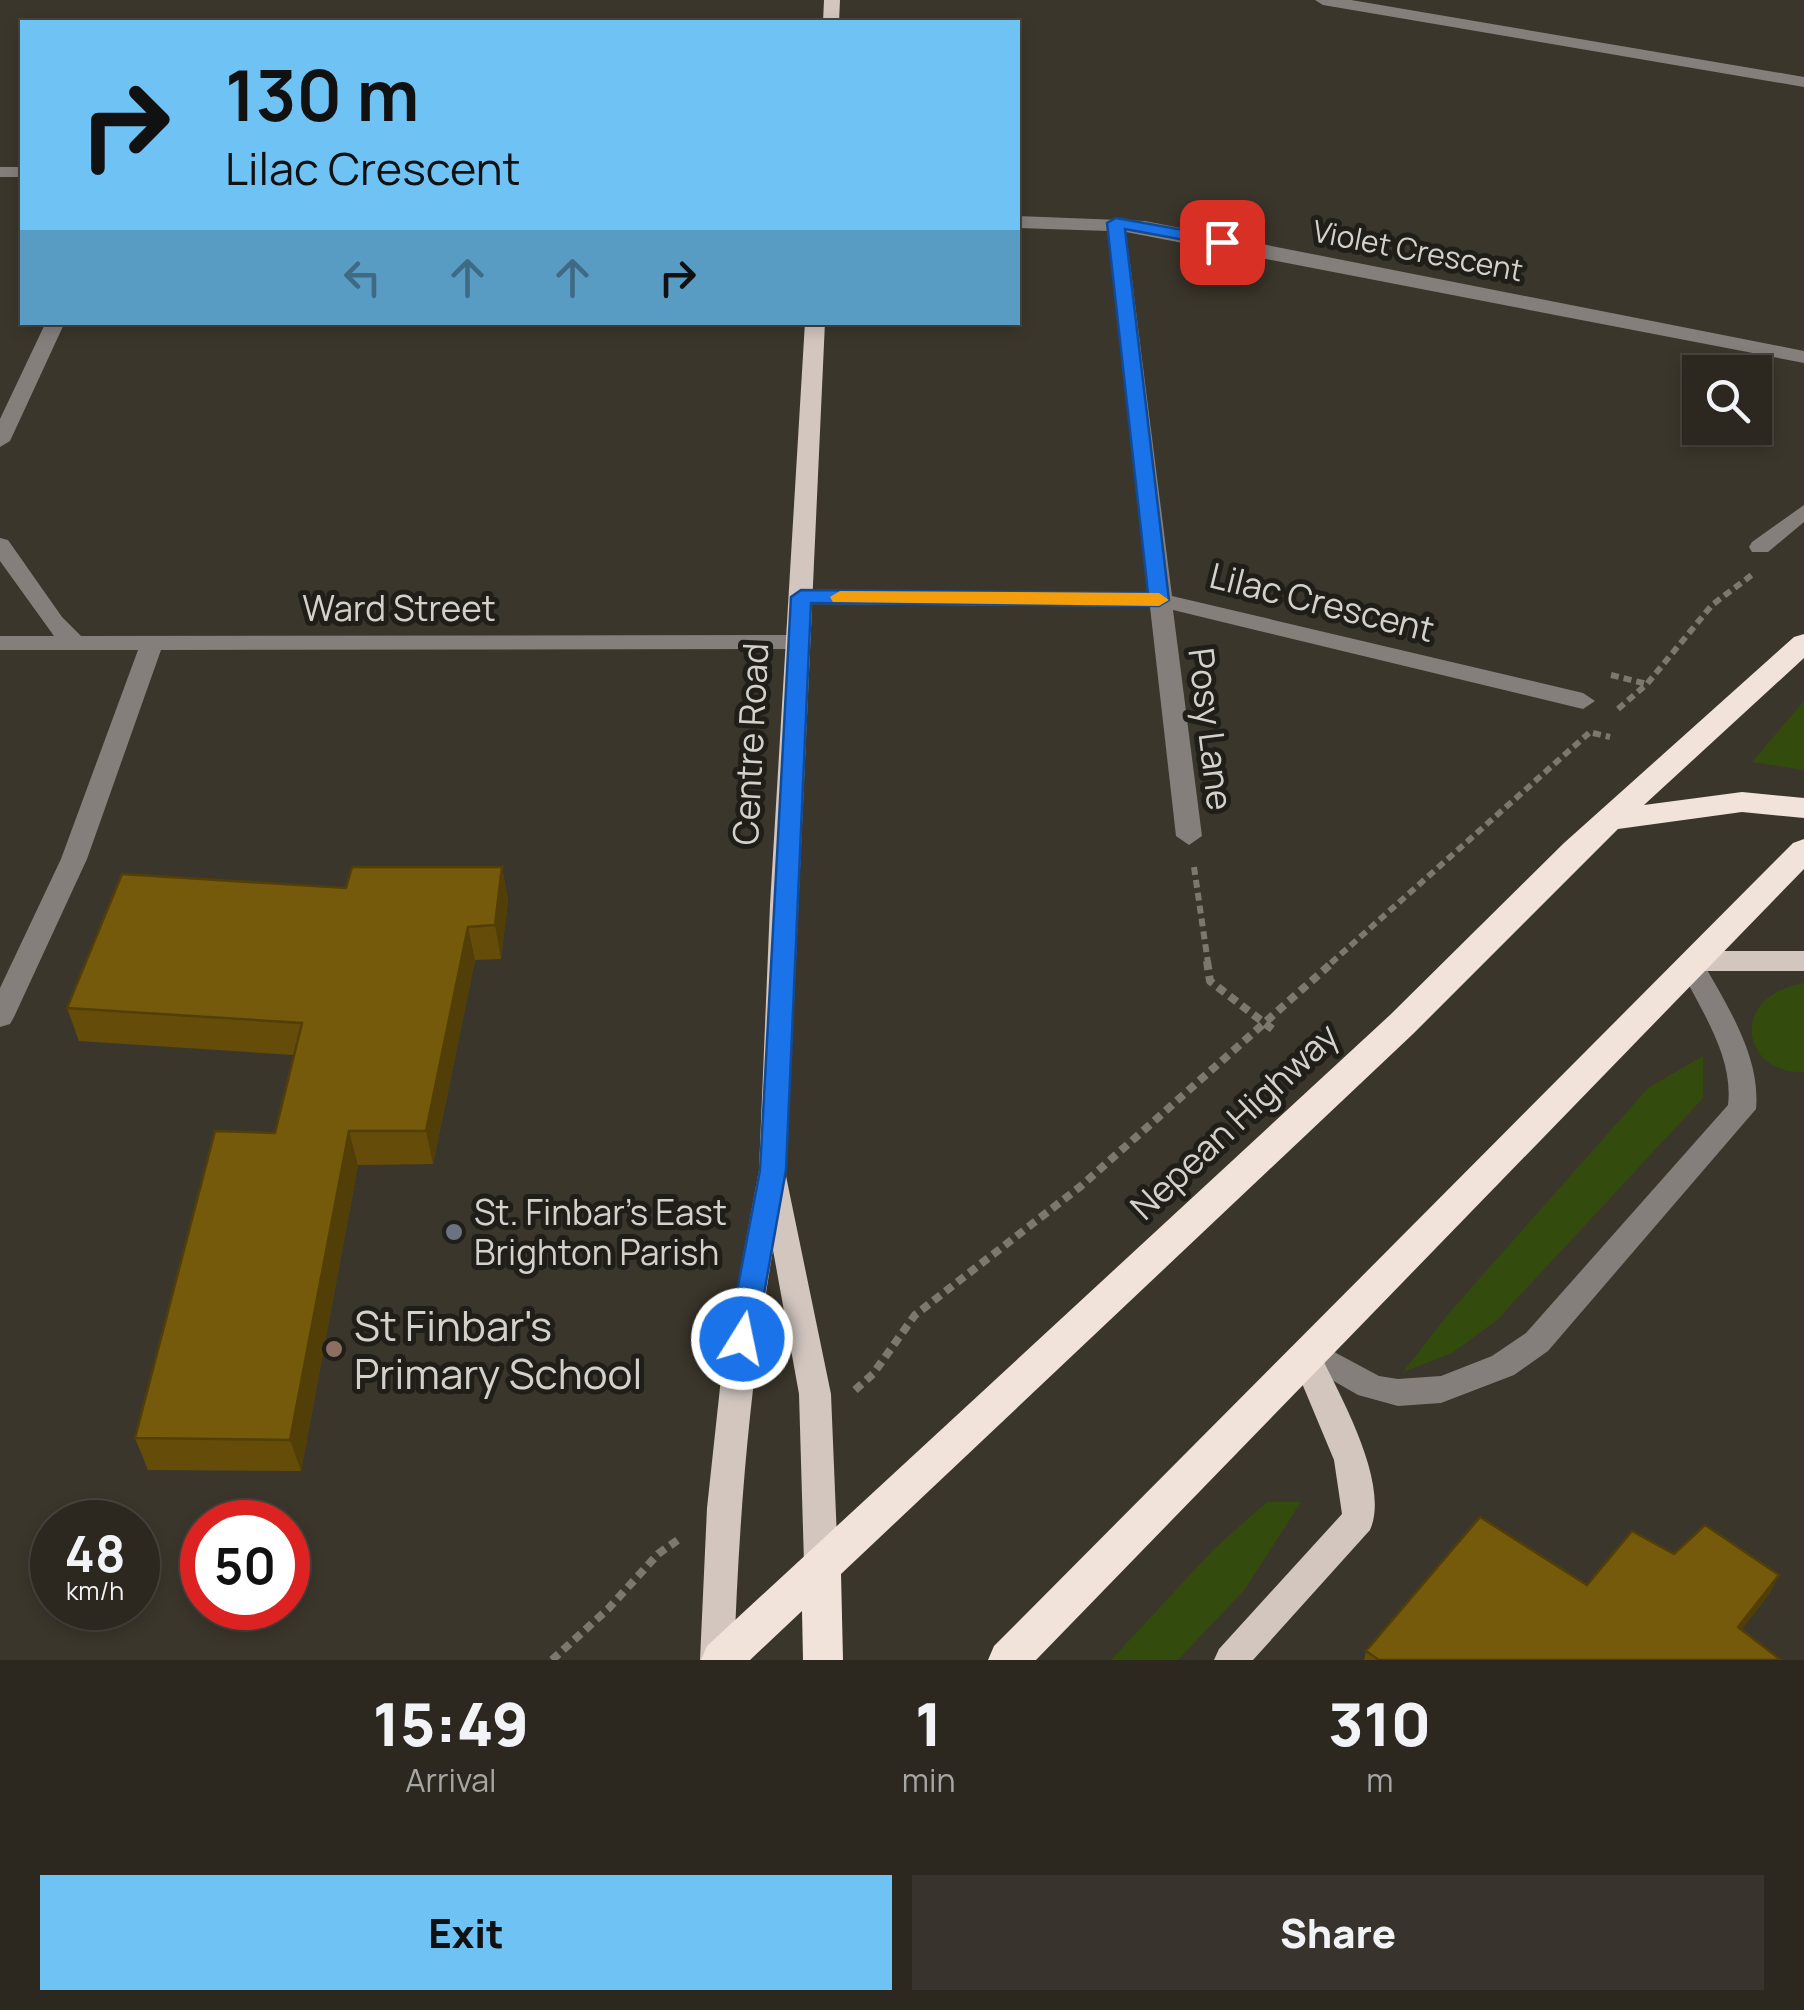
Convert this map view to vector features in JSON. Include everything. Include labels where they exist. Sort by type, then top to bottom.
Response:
[{"type":"highway","name":"Nepean Highway","points":[[719,1660],[1402,1024],[1575,851],[1804,642]]},
{"type":"highway","points":[[1614,819],[1742,802],[1804,808]]},
{"type":"highway","points":[[1008,1660],[1804,850]]},
{"type":"highway","name":"Centre Road","points":[[821,1563],[823,1660]]},
{"type":"main road","name":"Centre Road","points":[[719,1660],[724,1508],[737,1369],[773,1170],[815,325]]},
{"type":"main road","points":[[1694,963],[1804,961]]},
{"type":"main road","name":"Centre Road","points":[[773,1170],[815,1394],[821,1563]]},
{"type":"main road","points":[[1231,1660],[1358,1520],[1360,1498],[1352,1468],[1308,1354]]},
{"type":"street","points":[[1324,0],[1804,82]]},
{"type":"street","name":"Violet Crescent","points":[[1020,222],[1116,223],[1804,357]]},
{"type":"street","name":"Posy Lane","points":[[1116,223],[1190,836]]},
{"type":"street","points":[[0,441],[55,325]]},
{"type":"street","points":[[1763,556],[1804,511]]},
{"type":"street","points":[[0,545],[54,622],[76,644]]},
{"type":"street","name":"Lilac Crescent","points":[[801,597],[1159,600],[1583,700]]},
{"type":"street","name":"Ward Street","points":[[0,643],[798,642]]},
{"type":"street","points":[[0,1017],[74,858],[152,643]]},
{"type":"street","points":[[1308,1354],[1373,1386],[1408,1391],[1470,1380],[1516,1358],[1537,1342],[1742,1110],[1745,1092],[1740,1068],[1694,963]]},
{"type":"path","points":[[888,1352],[915,1315],[1081,1186],[1646,684],[1712,605],[1763,556]]},
{"type":"path","points":[[1611,675],[1646,684]]},
{"type":"path","name":"Posy Lane","points":[[1190,836],[1210,982],[1276,1032]]},
{"type":"path","points":[[552,1660],[608,1610],[667,1546]]},
{"type":"green space","points":[[1804,701],[1804,770],[1752,762]]},
{"type":"green space","points":[[1804,983],[1804,1072],[1783,1070],[1767,1061],[1757,1049],[1752,1034],[1754,1018],[1763,1003],[1779,991]]},
{"type":"green space","points":[[1703,1056],[1703,1098],[1497,1320],[1452,1353],[1403,1372],[1449,1313],[1648,1088]]},
{"type":"green space","points":[[1267,1502],[1301,1502],[1245,1589],[1178,1660],[1111,1660],[1214,1549]]},
{"type":"building","points":[[352,867],[502,867],[495,925],[468,927],[426,1131],[349,1131],[290,1440],[135,1438],[215,1131],[275,1133],[302,1023],[67,1008],[122,874],[346,888]]},
{"type":"building","points":[[1480,1517],[1587,1585],[1632,1531],[1674,1554],[1705,1525],[1779,1575],[1738,1627],[1781,1660],[1379,1660],[1366,1651]]},
{"type":"slow traffic","points":[[840,597],[1159,600]]},
{"type":"place","name":"St. Finbar's East Brighton Parish","points":[[454,1232]]},
{"type":"place","name":"St Finbar's Primary School","points":[[334,1349]]},
{"type":"route","points":[[742,1339],[773,1170],[801,597],[1159,600],[1116,223],[1222,242]]}]
